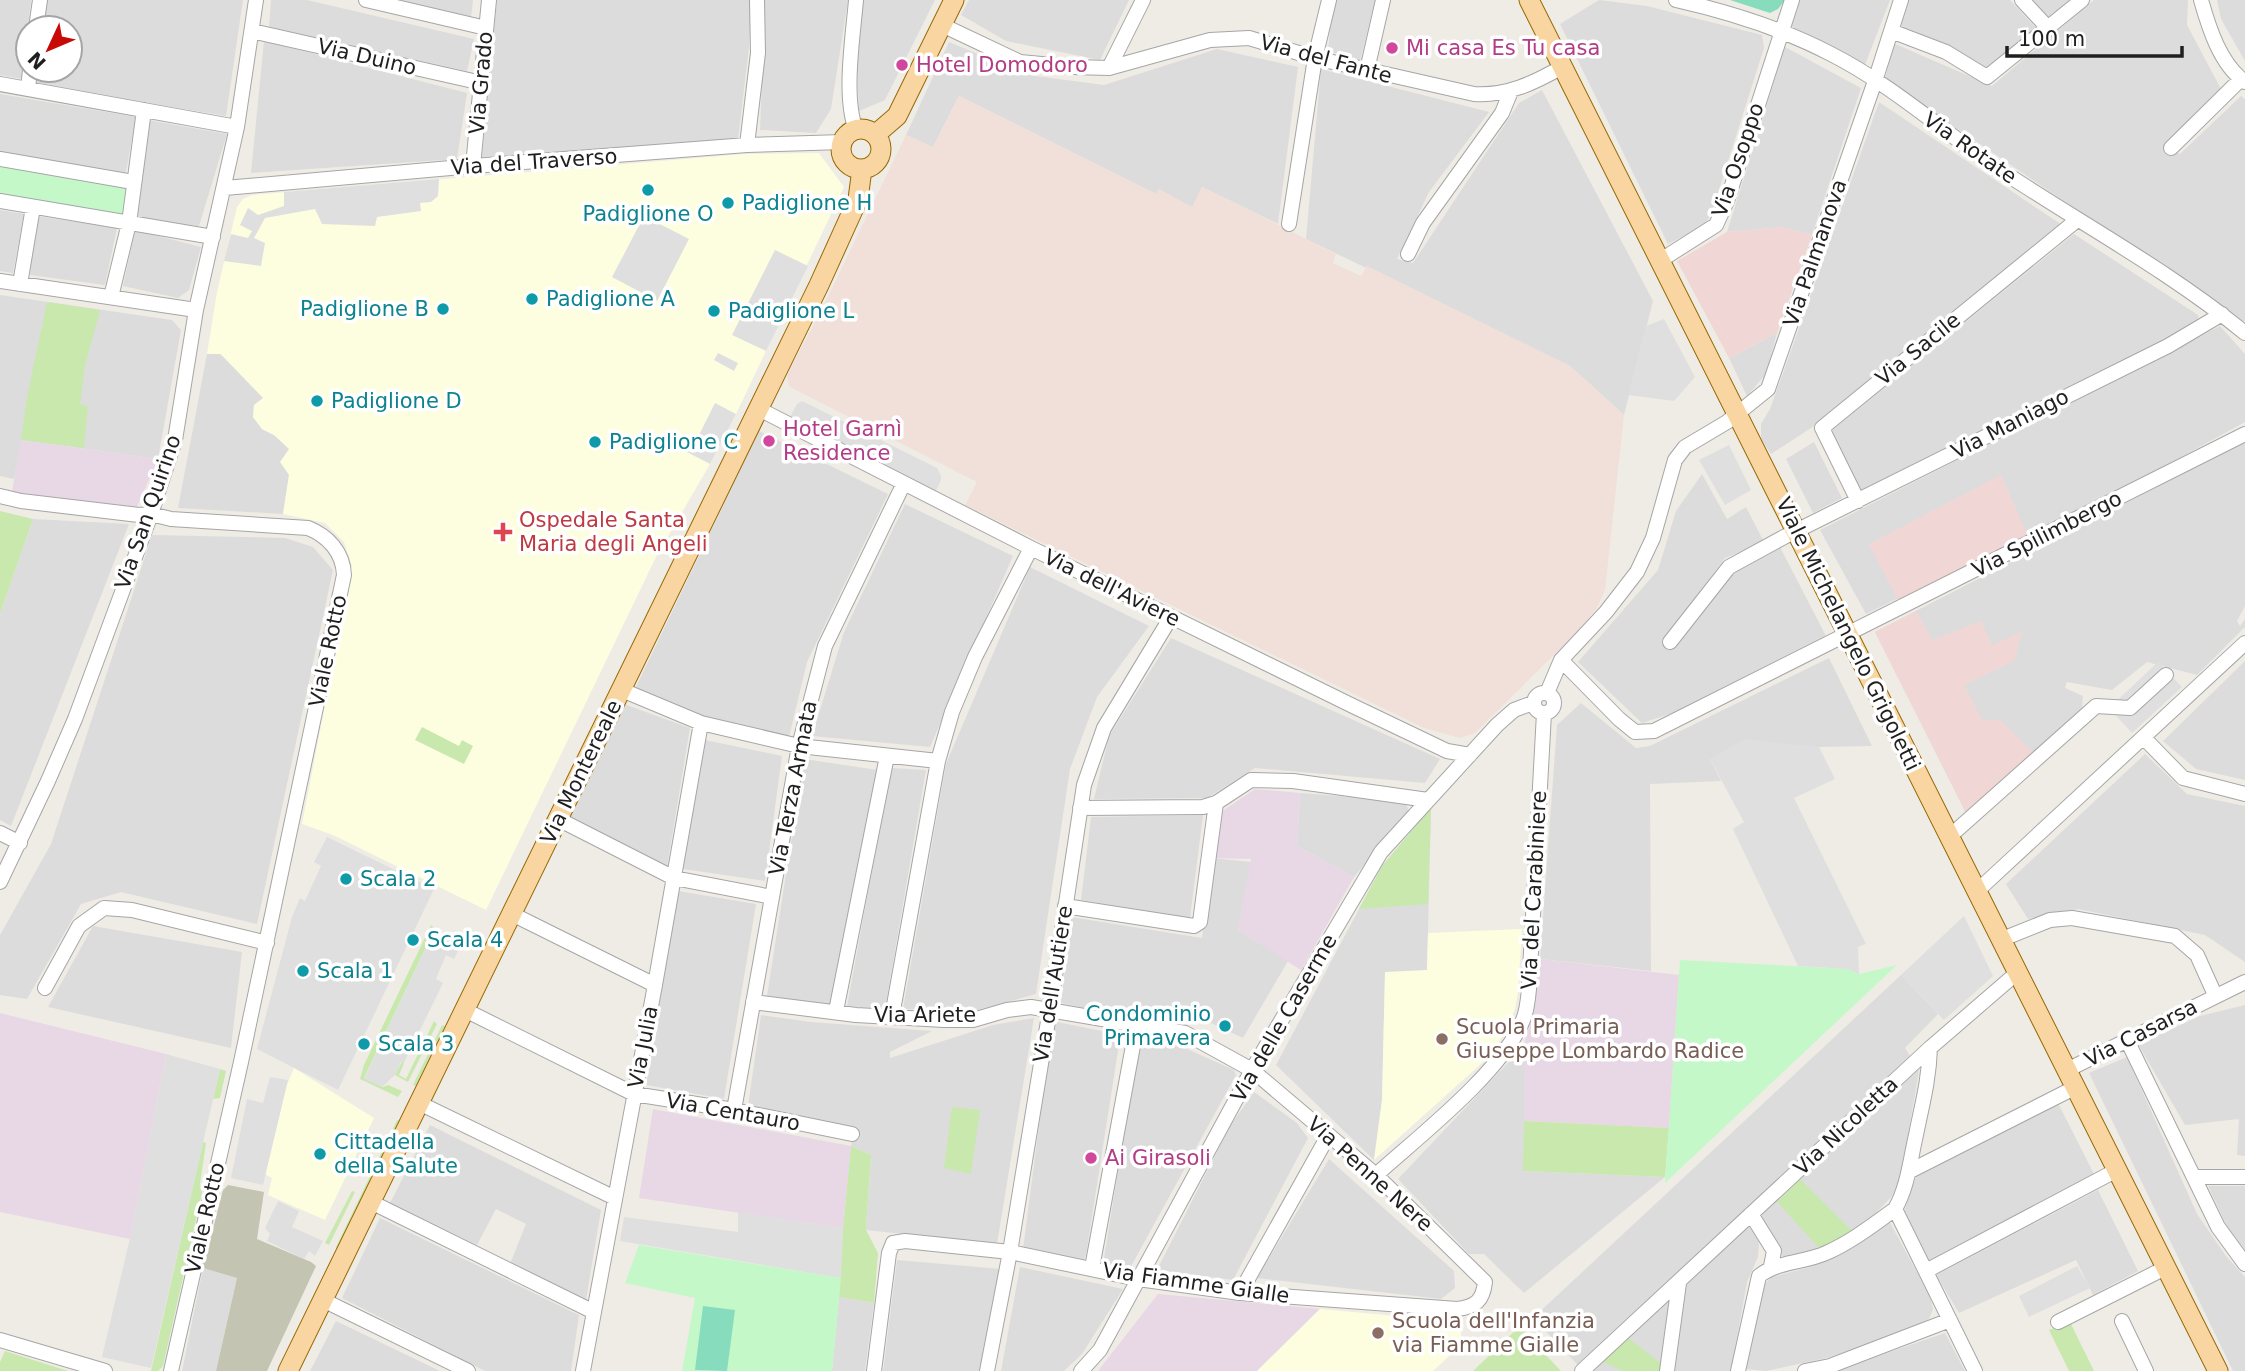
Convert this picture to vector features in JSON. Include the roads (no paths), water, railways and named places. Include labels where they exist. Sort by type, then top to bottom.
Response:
[{"type":"main road","points":[[875,135],[897,116],[954,0]]},
{"type":"main road","name":"Viale Michelangelo Grigoletti","points":[[1529,0],[2218,1371]]},
{"type":"main road","points":[[866,130],[875,135],[881,147],[878,160],[862,169],[849,165],[841,148],[849,136],[866,130]]},
{"type":"main road","name":"Via Montereale","points":[[288,1371],[759,409],[858,199],[862,169]]},
{"type":"street","name":"Via San Quirino","points":[[0,882],[75,719],[151,514],[175,440],[196,310],[237,127],[256,0]]},
{"type":"street","points":[[366,0],[486,28]]},
{"type":"street","name":"Via Grado","points":[[473,166],[489,0]]},
{"type":"street","points":[[747,145],[758,53],[757,0]]},
{"type":"street","points":[[849,136],[852,121],[850,75],[856,0]]},
{"type":"street","points":[[1109,68],[1143,0]]},
{"type":"street","points":[[1367,70],[1384,0]]},
{"type":"street","name":"Via Rotate","points":[[1676,0],[1707,7],[1781,32],[1832,54],[1875,81],[2002,172],[2222,314],[2245,333]]},
{"type":"street","name":"Via Osoppo","points":[[1661,260],[1716,225],[1727,201],[1792,0]]},
{"type":"street","name":"Via Palmanova","points":[[1739,414],[1768,389],[1901,0]]},
{"type":"street","points":[[2022,0],[2049,29]]},
{"type":"street","points":[[1891,31],[1946,52],[1987,78],[2082,0]]},
{"type":"street","points":[[2171,148],[2243,81],[2230,66],[2211,32],[2201,0]]},
{"type":"street","points":[[1289,224],[1325,1]]},
{"type":"street","name":"Via del Fante","points":[[942,25],[1020,62],[1109,68],[1210,40],[1249,38],[1315,58],[1493,96],[1540,80],[1562,67]]},
{"type":"street","name":"Via Duino","points":[[252,30],[482,83]]},
{"type":"street","points":[[0,84],[237,127]]},
{"type":"street","points":[[28,89],[29,84]]},
{"type":"street","points":[[1408,254],[1423,223],[1503,113],[1511,91]]},
{"type":"street","points":[[111,297],[129,223],[144,110]]},
{"type":"street","name":"Via del Traverso","points":[[225,188],[849,136]]},
{"type":"street","points":[[0,159],[133,182]]},
{"type":"street","points":[[0,201],[213,237]]},
{"type":"street","points":[[20,284],[33,206]]},
{"type":"street","name":"Via Sacile","points":[[1858,500],[1822,428],[2077,220]]},
{"type":"street","points":[[0,281],[196,310]]},
{"type":"street","name":"Via Maniago","points":[[1670,642],[1729,567],[2168,346],[2222,314]]},
{"type":"street","name":"Via dell'Aviere","points":[[759,409],[1171,617],[1447,751],[1470,755]]},
{"type":"street","points":[[1539,708],[1552,709],[1552,696],[1547,693],[1562,660],[1606,612],[1637,572],[1653,538],[1675,460],[1696,438],[1739,414]]},
{"type":"street","name":"Via Spilimbergo","points":[[1562,660],[1619,719],[1636,732],[1654,731],[2245,434]]},
{"type":"street","name":"Via Terza Armata","points":[[734,1110],[799,746],[825,646],[904,483]]},
{"type":"street","name":"Viale Rotto","points":[[0,496],[21,501],[139,515],[151,514],[171,519],[308,528],[326,538],[344,567],[267,943],[171,1371]]},
{"type":"street","points":[[892,1016],[938,761],[953,712],[975,657],[1031,548]]},
{"type":"street","name":"Via dell'Autiere","points":[[987,1371],[1010,1252],[1084,785],[1104,727],[1171,617]]},
{"type":"street","points":[[1976,892],[2245,643]]},
{"type":"street","points":[[1949,837],[2095,706],[2130,708],[2166,675]]},
{"type":"street","points":[[622,690],[701,723],[799,746],[938,761]]},
{"type":"street","name":"Via delle Caserme","points":[[1081,1371],[1100,1350],[1252,1070],[1381,852],[1514,710],[1539,708]]},
{"type":"street","name":"Via del Carabiniere","points":[[1376,1175],[1477,1084],[1505,1051],[1524,1020],[1529,989],[1539,708]]},
{"type":"street","name":"Via Julia","points":[[583,1371],[701,723]]},
{"type":"street","points":[[2144,738],[2183,778],[2245,794]]},
{"type":"street","points":[[836,1011],[887,756]]},
{"type":"street","points":[[1080,808],[1203,807],[1216,803],[1251,780],[1293,781],[1428,800]]},
{"type":"street","points":[[1065,906],[1194,926],[1200,922],[1216,803]]},
{"type":"street","points":[[558,819],[674,878],[772,897]]},
{"type":"street","points":[[0,833],[20,843]]},
{"type":"street","points":[[45,988],[79,926],[104,908],[132,910],[267,943]]},
{"type":"street","points":[[512,914],[655,985]]},
{"type":"street","name":"Via Casarsa","points":[[2000,940],[2050,920],[2072,918],[2175,936],[2197,955],[2215,995]]},
{"type":"street","name":"Via Nicoletta","points":[[1582,1371],[1930,1048],[2018,972]]},
{"type":"street","name":"Via Casarsa","points":[[1910,1171],[2071,1078],[2127,1040],[2245,982]]},
{"type":"street","name":"Via Ariete","points":[[753,1002],[913,1019],[972,1020],[1007,1010],[1031,1007],[1050,1009],[1185,1033],[1252,1070]]},
{"type":"street","name":"Via Centauro","points":[[465,1010],[634,1094],[734,1110],[852,1134]]},
{"type":"street","points":[[1092,1268],[1137,1024]]},
{"type":"street","points":[[2127,1040],[2218,1227],[2245,1264]]},
{"type":"street","points":[[1738,1371],[1759,1276],[1771,1266],[1825,1254],[1846,1243],[1895,1209],[1903,1195],[1910,1171],[1929,1080],[1930,1048]]},
{"type":"street","name":"Via Penne Nere","points":[[1252,1070],[1376,1175],[1485,1282]]},
{"type":"street","points":[[419,1103],[615,1198]]},
{"type":"street","points":[[1240,1293],[1328,1136]]},
{"type":"street","points":[[1926,1271],[2117,1170]]},
{"type":"street","points":[[2194,1177],[2245,1177]]},
{"type":"street","points":[[371,1202],[593,1312]]},
{"type":"street","points":[[1895,1209],[1975,1371]]},
{"type":"street","points":[[1751,1214],[1774,1251],[1771,1266]]},
{"type":"street","name":"Via Fiamme Gialle","points":[[874,1371],[889,1253],[893,1243],[905,1241],[1010,1252],[1138,1279],[1240,1293],[1460,1309],[1474,1304],[1483,1296],[1485,1282]]},
{"type":"street","points":[[2058,1322],[2165,1268]]},
{"type":"street","points":[[1667,1371],[1679,1283]]},
{"type":"street","points":[[323,1300],[468,1371]]},
{"type":"street","points":[[1805,1371],[1830,1366],[1950,1320]]},
{"type":"street","points":[[2122,1321],[2146,1371]]},
{"type":"street","points":[[0,1340],[105,1371]]},
{"type":"place","name":"Mi casa Es Tu casa","points":[[1392,48]]},
{"type":"place","name":"Hotel Domodoro","points":[[902,65]]},
{"type":"place","name":"Padiglione O","points":[[648,190]]},
{"type":"place","name":"Padiglione H","points":[[728,203]]},
{"type":"place","name":"Padiglione A","points":[[532,299]]},
{"type":"place","name":"Padiglione B","points":[[443,309]]},
{"type":"place","name":"Padiglione L","points":[[714,311]]},
{"type":"place","name":"Padiglione D","points":[[317,401]]},
{"type":"place","name":"Hotel Garnì Residence","points":[[769,441]]},
{"type":"place","name":"Padiglione C","points":[[595,442]]},
{"type":"place","name":"Ospedale Santa Maria degli Angeli","points":[[503,532]]},
{"type":"place","name":"Scala 2","points":[[346,879]]},
{"type":"place","name":"Scala 4","points":[[413,940]]},
{"type":"place","name":"Scala 1","points":[[303,971]]},
{"type":"place","name":"Condominio Primavera","points":[[1225,1026]]},
{"type":"place","name":"Scuola Primaria Giuseppe Lombardo Radice","points":[[1442,1039]]},
{"type":"place","name":"Scala 3","points":[[364,1044]]},
{"type":"place","name":"Cittadella della Salute","points":[[320,1154]]},
{"type":"place","name":"Ai Girasoli","points":[[1091,1158]]},
{"type":"place","name":"Scuola dell'Infanzia via Fiamme Gialle","points":[[1378,1333]]}]
